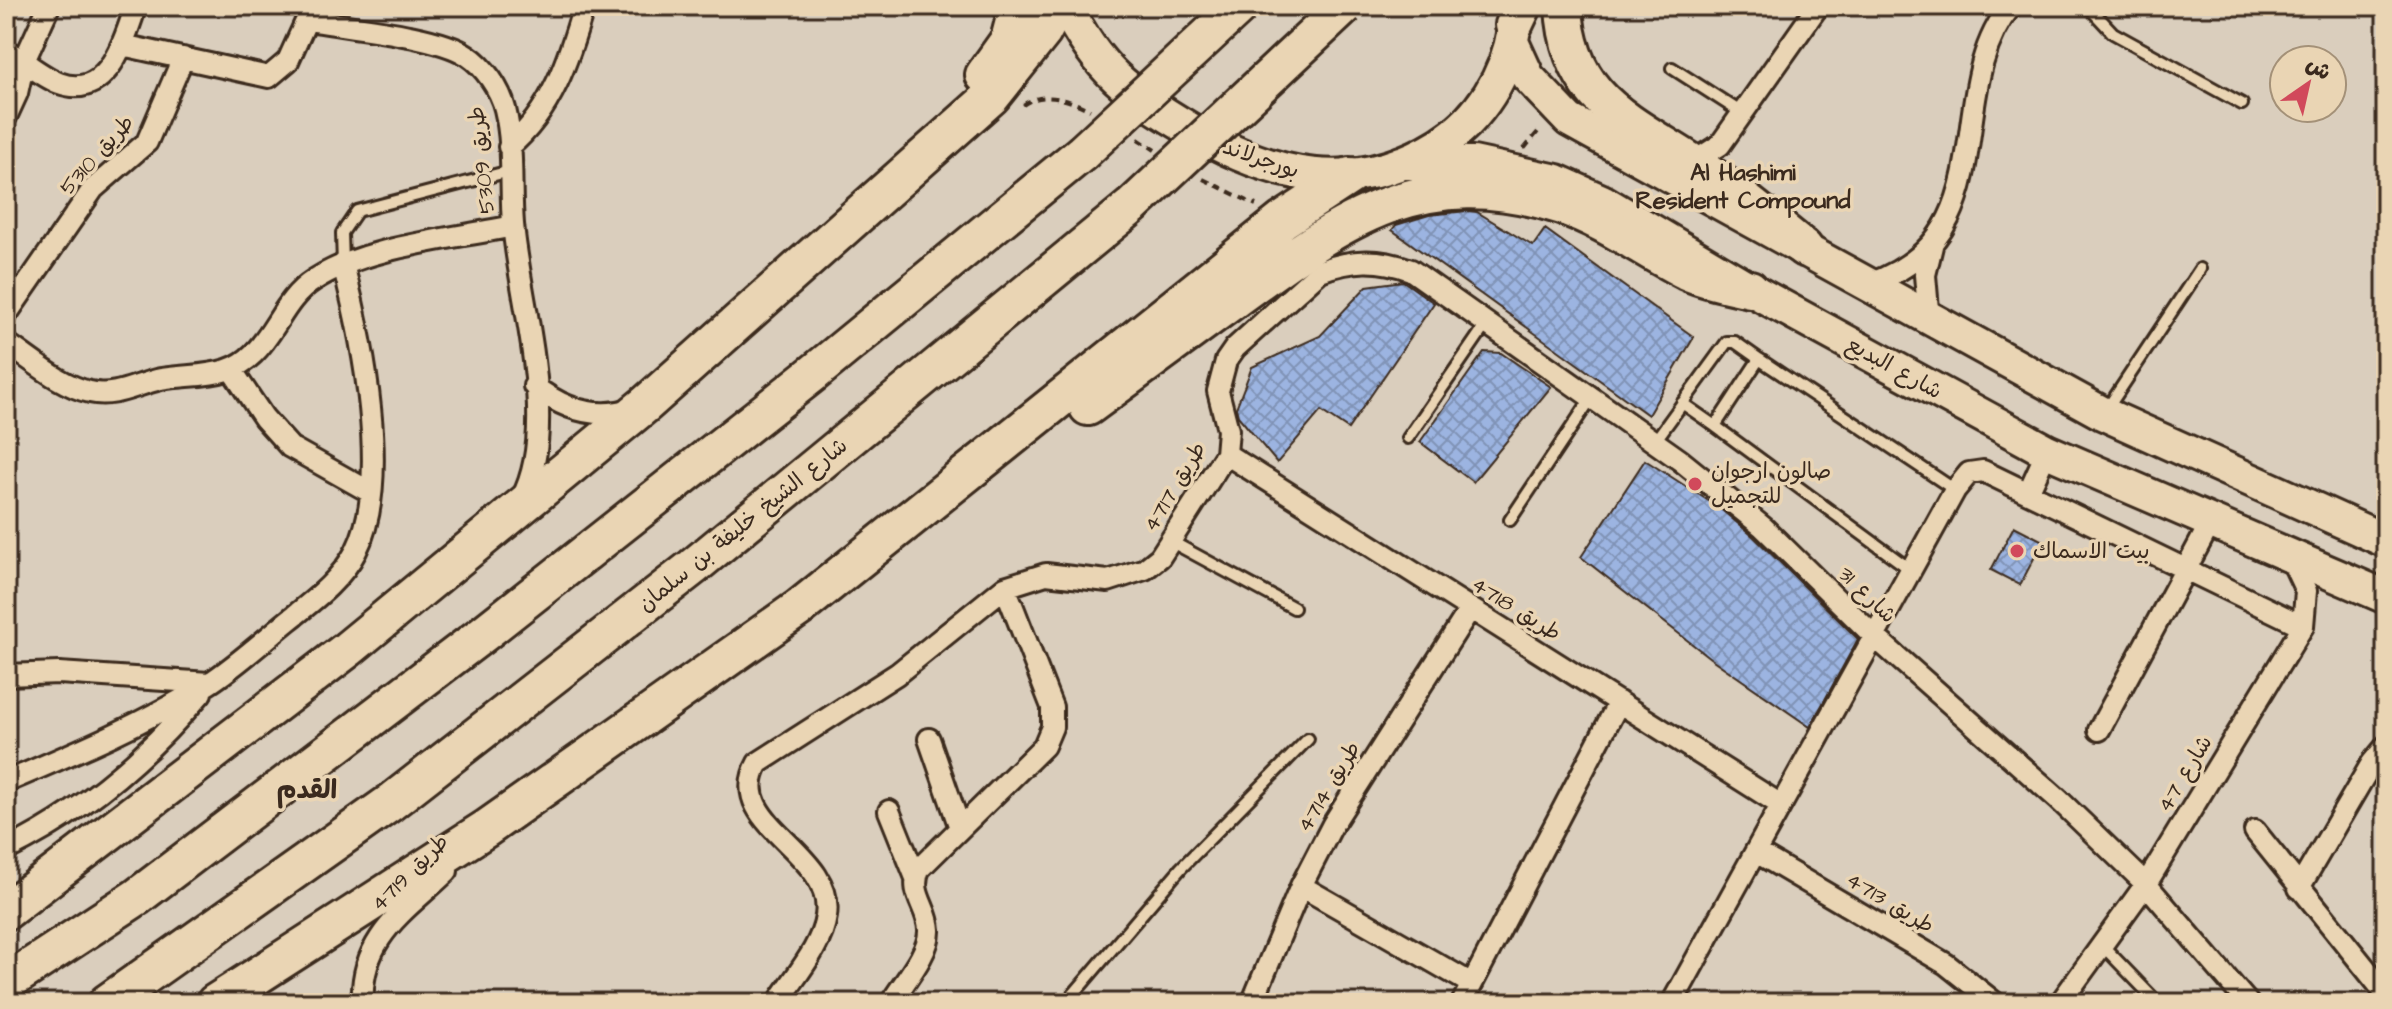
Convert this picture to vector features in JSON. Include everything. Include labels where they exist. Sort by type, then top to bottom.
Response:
[{"type":"highway","points":[[901,178],[933,130],[992,65],[1009,40],[1018,6]]},
{"type":"highway","points":[[6,911],[348,649],[646,404],[1000,88],[1043,32],[1057,6]]},
{"type":"highway","points":[[6,983],[137,897],[483,634],[803,382],[1082,153],[1240,6]]},
{"type":"highway","name":"شارع الشيخ خليفة بن سلمان","points":[[107,1003],[415,783],[693,567],[1132,206],[1345,6]]},
{"type":"highway","points":[[1564,6],[1570,52],[1597,99],[1707,162],[1804,248]]},
{"type":"highway","points":[[215,1003],[487,828],[799,608],[1272,229],[1350,176]]},
{"type":"highway","points":[[991,456],[1020,447],[1074,417],[1308,244],[1340,224],[1401,200],[1466,191],[1532,197],[1597,220],[1703,278],[1750,289]]},
{"type":"main road","name":"بورجرلاند","points":[[1066,6],[1103,66],[1121,85],[1228,151],[1309,176],[1350,176],[1401,163],[1430,150],[1468,122],[1495,86],[1516,20]]},
{"type":"main road","points":[[1516,20],[1528,77],[1569,120],[1869,284],[1929,321],[2104,414],[2386,541]]},
{"type":"main road","name":"شارع البديع","points":[[1401,163],[1473,163],[1509,168],[1557,181],[1602,201],[1750,289],[2047,451],[2291,559],[2386,597]]},
{"type":"street","points":[[6,117],[17,93],[24,61],[49,6]]},
{"type":"street","points":[[6,50],[57,83],[86,84],[100,78],[110,67],[122,45],[136,6]]},
{"type":"street","points":[[509,147],[521,138],[552,94],[564,69],[584,6]]},
{"type":"street","points":[[1707,162],[1818,6]]},
{"type":"street","points":[[1929,321],[1925,275],[1935,240],[1960,189],[1985,56],[2011,6]]},
{"type":"street","points":[[122,45],[269,77],[283,69],[310,13]]},
{"type":"street","name":"طريق 5309","points":[[310,13],[444,45],[467,55],[495,84],[505,108],[513,226],[539,437],[528,487],[516,510]]},
{"type":"street","name":"طريق 5310","points":[[6,315],[93,189],[147,142],[183,58]]},
{"type":"street","points":[[6,343],[72,386],[89,392],[107,394],[159,379],[208,375],[231,369],[251,356],[267,339],[291,298],[313,280],[343,264],[513,226]]},
{"type":"street","points":[[1869,284],[1907,267],[1935,240]]},
{"type":"street","name":"طريق 4717","points":[[778,1003],[824,928],[827,900],[816,874],[757,809],[751,790],[754,770],[771,752],[897,674],[1005,587],[1046,574],[1108,581],[1145,569],[1172,542],[1226,454],[1228,430],[1218,391],[1226,361],[1235,348],[1320,271],[1338,264],[1365,260],[1393,263],[1411,270]]},
{"type":"street","points":[[6,850],[61,818],[123,772],[161,737],[209,683],[341,575],[357,550],[366,522],[370,492],[370,400],[364,354],[343,264]]},
{"type":"street","name":"شارع 31","points":[[1411,270],[1655,441],[1763,527],[1876,638],[2058,799],[2146,884],[2248,1003]]},
{"type":"street","points":[[231,369],[264,418],[290,447],[370,492]]},
{"type":"street","points":[[534,386],[550,398],[587,413],[628,411],[646,404]]},
{"type":"street","points":[[2028,493],[2047,451]]},
{"type":"street","name":"طريق 4718","points":[[1226,454],[1781,805]]},
{"type":"street","points":[[1672,1003],[1964,477],[1976,471],[2028,493],[2303,626]]},
{"type":"street","points":[[2099,730],[2211,522]]},
{"type":"street","name":"شارع 47","points":[[2060,1003],[2146,884],[2303,626],[2306,591],[2291,559]]},
{"type":"street","points":[[916,878],[925,862],[1037,753],[1052,727],[1052,707],[1005,587]]},
{"type":"street","name":"طريق 4714","points":[[1252,1003],[1301,886],[1353,791],[1470,609]]},
{"type":"street","points":[[6,675],[59,673],[209,683]]},
{"type":"street","points":[[6,782],[75,752],[209,683]]},
{"type":"street","points":[[1462,1003],[1619,702]]},
{"type":"street","points":[[929,739],[960,828]]},
{"type":"street","points":[[2299,888],[2372,763],[2386,746]]},
{"type":"street","points":[[889,811],[916,878],[916,897],[928,924],[928,939],[891,1003]]},
{"type":"street","name":"طريق 4719","points":[[363,1003],[367,970],[390,922],[463,855],[487,828]]},
{"type":"street","points":[[2255,831],[2386,994]]},
{"type":"street","name":"طريق 4713","points":[[1756,852],[1946,964],[1995,1003]]},
{"type":"street","points":[[1301,886],[1472,984]]},
{"type":"lane","points":[[2088,6],[2113,33],[2242,104]]},
{"type":"lane","points":[[1672,68],[1742,113]]},
{"type":"lane","points":[[343,264],[342,233],[357,211],[510,171]]},
{"type":"lane","points":[[2104,414],[2200,269]]},
{"type":"lane","points":[[1408,438],[1487,323]]},
{"type":"lane","points":[[1655,441],[1727,342],[1735,342],[1955,490]]},
{"type":"lane","points":[[1715,426],[1759,359]]},
{"type":"lane","points":[[1510,520],[1592,397]]},
{"type":"lane","points":[[1682,403],[1911,570]]},
{"type":"lane","points":[[1172,542],[1294,608]]},
{"type":"lane","points":[[1066,1003],[1181,868],[1308,739]]},
{"type":"lane","points":[[2102,945],[2158,1003]]},
{"type":"path","points":[[1509,168],[1555,108]]},
{"type":"building","points":[[1477,212],[1533,246],[1545,229],[1694,337],[1648,415],[1392,230],[1396,225],[1429,215]]},
{"type":"building","points":[[1403,281],[1434,303],[1348,429],[1321,411],[1277,463],[1238,416],[1236,408],[1252,367],[1320,336],[1367,286]]},
{"type":"building","points":[[1484,352],[1501,353],[1551,387],[1473,482],[1420,442]]},
{"type":"building","points":[[1645,460],[1718,507],[1754,537],[1858,639],[1810,727],[1710,658],[1581,557]]},
{"type":"building","points":[[2014,526],[2043,541],[2020,585],[1991,570]]},
{"type":"place","name":"صالون ارجوان للتجميل","points":[[1695,484]]},
{"type":"place","name":"بيت الاسماك","points":[[2017,551]]},
{"type":"district","name":"Al Hashimi Resident Compound","points":[[1743,187]]},
{"type":"district","name":"القدم","points":[[307,790]]}]
